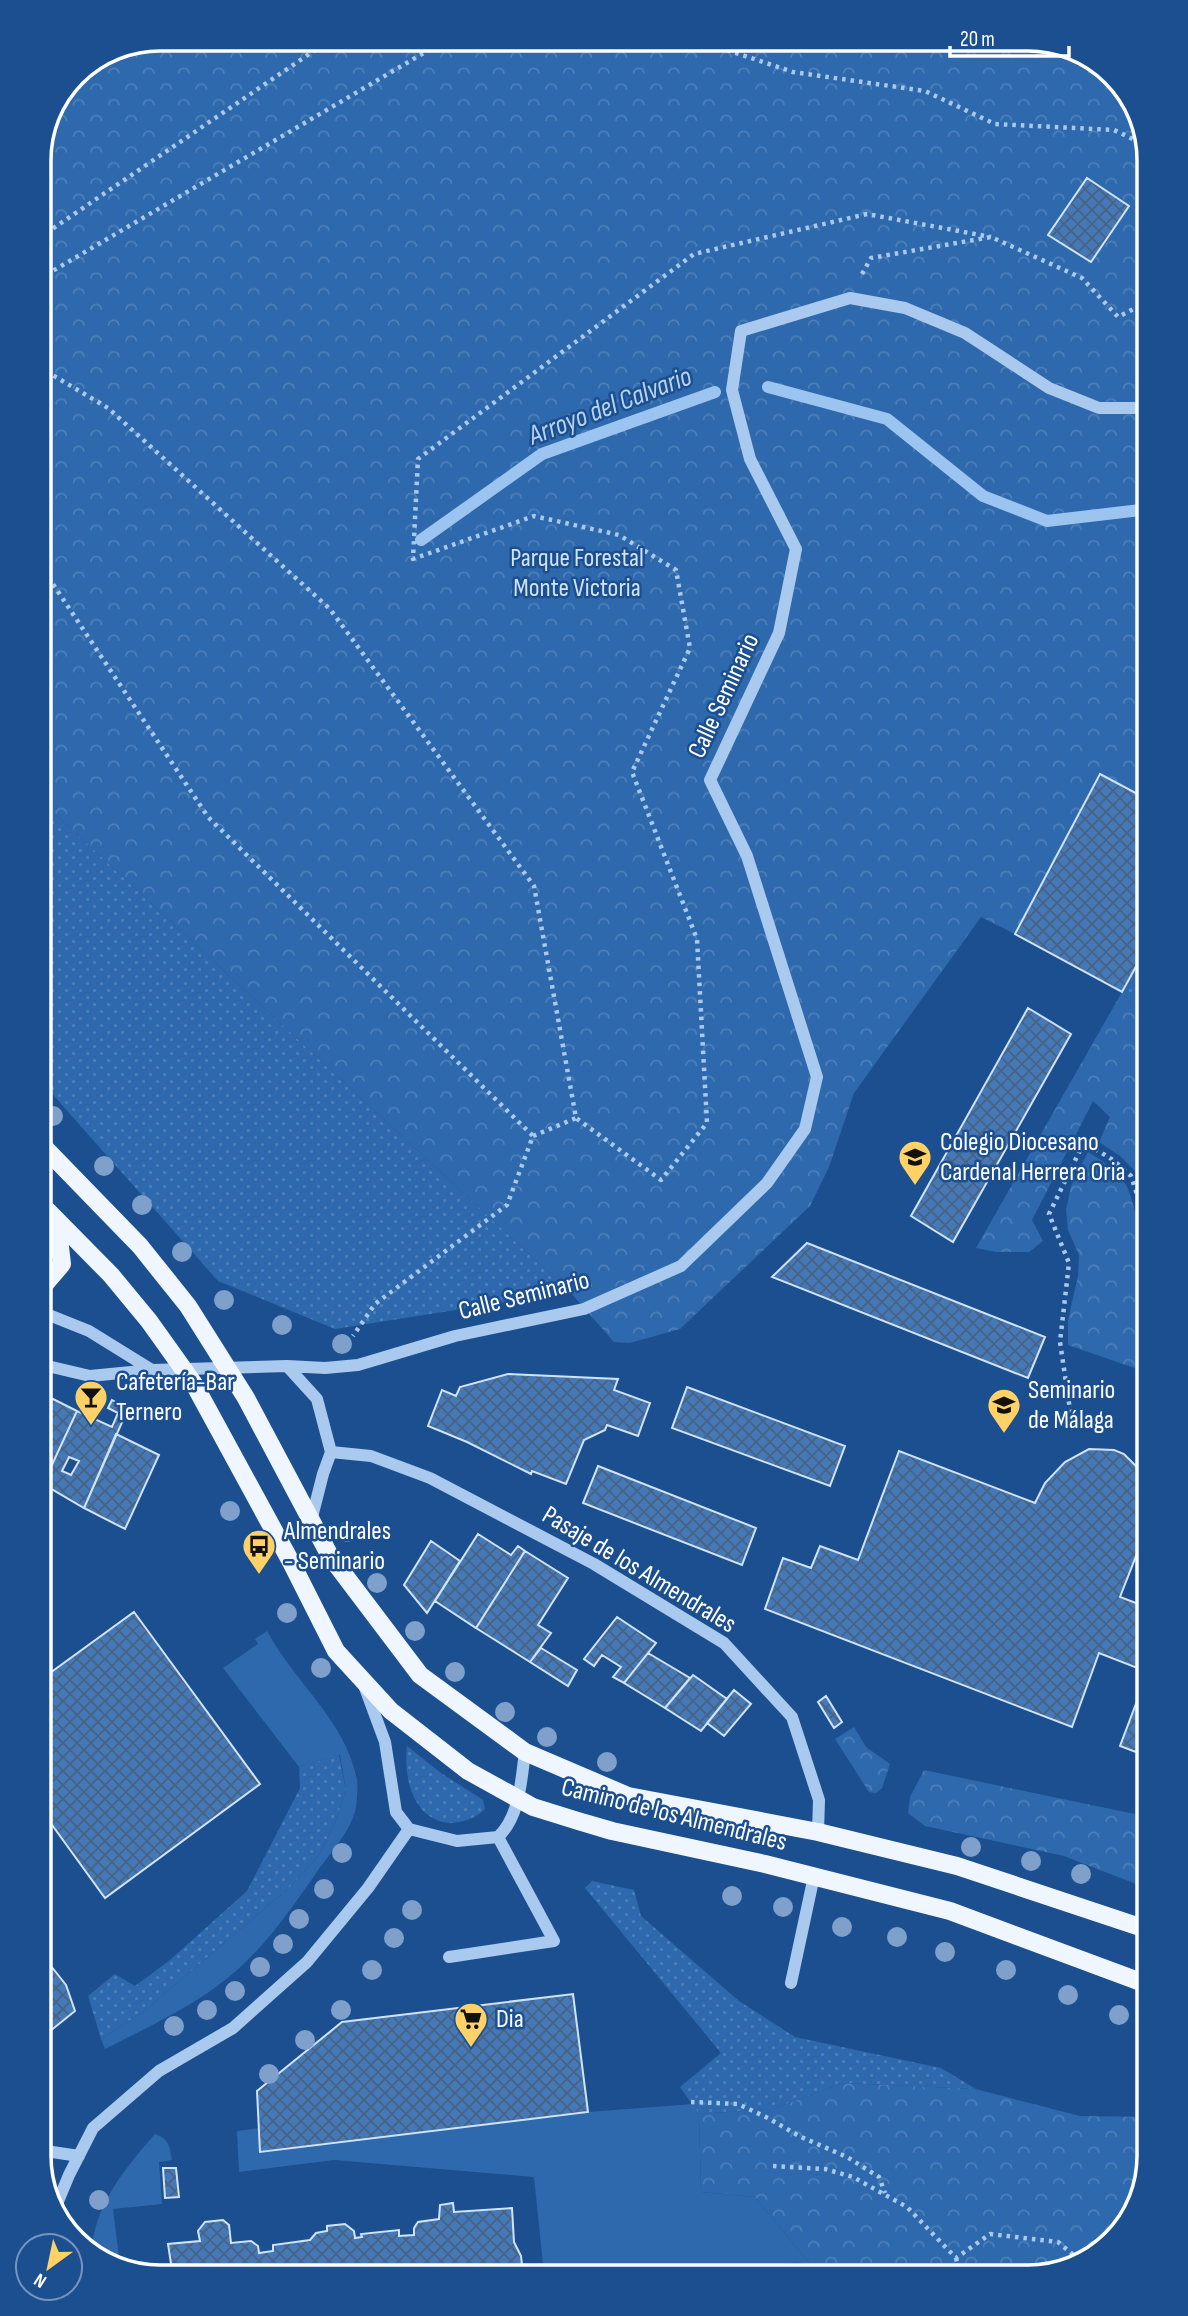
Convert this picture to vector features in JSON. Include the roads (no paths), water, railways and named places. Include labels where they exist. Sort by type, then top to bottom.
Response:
[{"type":"main road","name":"Camino de los Almendrales","points":[[51,1154],[141,1246],[188,1306],[229,1368],[330,1556],[420,1675],[525,1752],[628,1796],[818,1832],[957,1866],[1137,1926]]},
{"type":"main road","name":"Camino de los Almendrales","points":[[51,1215],[111,1275],[149,1321],[194,1384],[253,1491],[335,1651],[391,1711],[468,1771],[533,1807],[612,1831],[814,1876],[950,1911],[1137,1980]]},
{"type":"main road","points":[[51,1277],[62,1264],[57,1222]]},
{"type":"street","name":"Calle Seminario","points":[[287,1366],[325,1368],[358,1365],[455,1336],[584,1309],[681,1266],[767,1183],[805,1129],[817,1077],[747,856],[710,780],[779,633],[796,549],[750,459],[735,402],[732,390],[741,331],[850,299],[905,308],[965,333],[1049,388],[1099,408],[1137,408]]},
{"type":"street","points":[[51,1316],[89,1331],[152,1370]]},
{"type":"street","points":[[51,1367],[90,1376],[152,1370],[287,1366],[317,1399],[331,1452],[311,1521]]},
{"type":"street","name":"Pasaje de los Almendrales","points":[[331,1452],[371,1456],[430,1478],[594,1563],[724,1643],[792,1717],[819,1800],[818,1832]]},
{"type":"street","points":[[363,1681],[385,1742],[396,1812],[409,1829],[457,1840],[498,1837],[507,1829],[518,1799],[525,1752]]},
{"type":"street","points":[[59,2199],[93,2128],[159,2071],[233,2028],[307,1962],[368,1888],[409,1829]]},
{"type":"street","points":[[449,1957],[554,1941],[498,1837]]},
{"type":"street","points":[[791,1983],[814,1876]]},
{"type":"street","points":[[51,2152],[79,2156]]},
{"type":"waterway","name":"Arroyo del Calvario","points":[[768,387],[887,419],[983,496],[1047,521],[1137,510]]},
{"type":"waterway","name":"Arroyo del Calvario","points":[[421,540],[542,454],[715,392]]},
{"type":"place","name":"Colegio Diocesano Cardenal Herrera Oria","points":[[915,1187]]},
{"type":"place","name":"Cafetería-Bar Ternero","points":[[91,1427]]},
{"type":"place","name":"Seminario de Málaga","points":[[1004,1435]]},
{"type":"place","name":"Almendrales - Seminario","points":[[259,1576]]},
{"type":"place","name":"Dia","points":[[471,2049]]},
{"type":"park label","name":"Parque Forestal Monte Victoria","points":[[577,573]]}]
